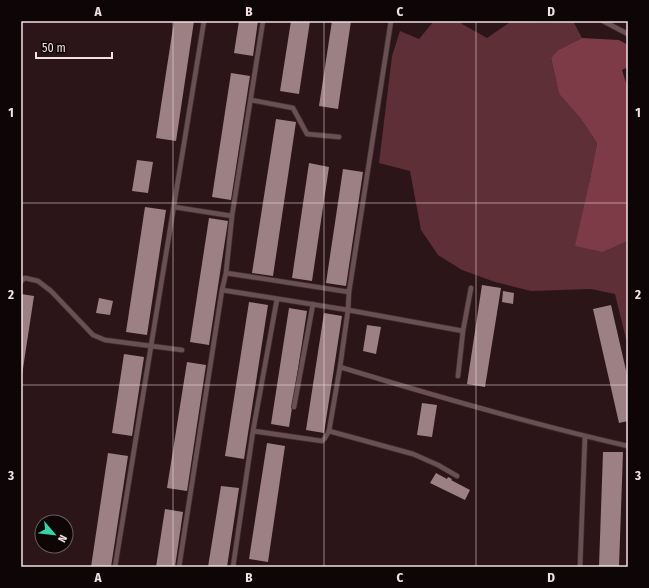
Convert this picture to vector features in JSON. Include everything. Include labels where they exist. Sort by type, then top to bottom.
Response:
[{"type":"lane","points":[[115,567],[204,21]]},
{"type":"lane","points":[[179,567],[222,290],[226,274],[232,216],[263,21]]},
{"type":"lane","points":[[253,431],[322,441],[326,438],[329,430],[340,367],[349,292],[390,21]]},
{"type":"lane","points":[[603,21],[628,34]]},
{"type":"lane","points":[[251,100],[293,108],[306,134],[339,137]]},
{"type":"lane","points":[[174,207],[232,216]]},
{"type":"lane","points":[[226,274],[349,292]]},
{"type":"lane","points":[[21,281],[25,278],[38,281],[93,335],[105,340],[182,350]]},
{"type":"lane","points":[[458,376],[470,288]]},
{"type":"lane","points":[[222,290],[313,304],[463,331]]},
{"type":"lane","points":[[233,567],[253,431],[277,299]]},
{"type":"lane","points":[[294,407],[313,304]]},
{"type":"lane","points":[[340,367],[416,390],[585,436],[628,446]]},
{"type":"lane","points":[[329,430],[413,454],[438,465],[457,476]]},
{"type":"lane","points":[[580,567],[585,436]]},
{"type":"shaded area","points":[[434,21],[460,21],[462,24],[487,38],[512,21],[548,23],[573,21],[582,38],[558,50],[551,58],[559,94],[581,119],[597,143],[589,184],[603,252],[628,241],[628,347],[615,294],[591,289],[531,291],[495,282],[462,270],[438,255],[421,230],[410,171],[379,163],[392,56],[400,31],[419,39]]},
{"type":"shaded area","points":[[582,38],[619,40],[628,45],[628,67],[622,70],[628,86],[628,241],[603,252],[575,246],[597,143],[581,119],[559,94],[551,58],[558,50]]},
{"type":"building","points":[[174,21],[194,21],[176,141],[156,138]]},
{"type":"building","points":[[239,21],[258,21],[253,56],[234,53]]},
{"type":"building","points":[[291,21],[310,21],[299,94],[280,91]]},
{"type":"building","points":[[332,21],[351,21],[338,109],[319,106]]},
{"type":"building","points":[[231,73],[250,76],[231,200],[212,197]]},
{"type":"building","points":[[276,119],[296,122],[273,276],[252,273]]},
{"type":"building","points":[[137,160],[153,162],[148,193],[132,191]]},
{"type":"building","points":[[309,163],[329,167],[312,281],[292,278]]},
{"type":"building","points":[[343,169],[363,172],[346,286],[326,283]]},
{"type":"building","points":[[145,207],[166,210],[147,335],[126,332]]},
{"type":"building","points":[[209,218],[228,221],[209,345],[190,342]]},
{"type":"building","points":[[482,285],[501,288],[485,387],[467,384]]},
{"type":"building","points":[[503,291],[514,293],[513,304],[502,302]]},
{"type":"building","points":[[21,294],[34,296],[22,375],[21,375]]},
{"type":"building","points":[[99,298],[113,301],[110,315],[96,313]]},
{"type":"building","points":[[249,302],[268,305],[244,459],[225,456]]},
{"type":"building","points":[[611,305],[628,379],[628,421],[619,423],[593,309]]},
{"type":"building","points":[[289,308],[307,311],[289,427],[271,424]]},
{"type":"building","points":[[324,313],[342,316],[324,433],[306,430]]},
{"type":"building","points":[[367,325],[381,327],[376,354],[363,351]]},
{"type":"building","points":[[124,354],[144,357],[132,436],[112,433]]},
{"type":"building","points":[[187,362],[206,365],[187,491],[167,488]]},
{"type":"building","points":[[422,403],[437,405],[432,437],[417,435]]},
{"type":"building","points":[[267,443],[285,446],[268,562],[249,559]]},
{"type":"building","points":[[603,452],[623,452],[619,567],[599,567]]},
{"type":"building","points":[[108,453],[128,456],[111,567],[91,567]]},
{"type":"building","points":[[436,473],[447,479],[448,477],[452,479],[451,480],[470,490],[465,500],[430,483]]},
{"type":"building","points":[[221,486],[239,488],[227,567],[208,567]]},
{"type":"building","points":[[165,509],[183,512],[175,567],[156,567]]}]
